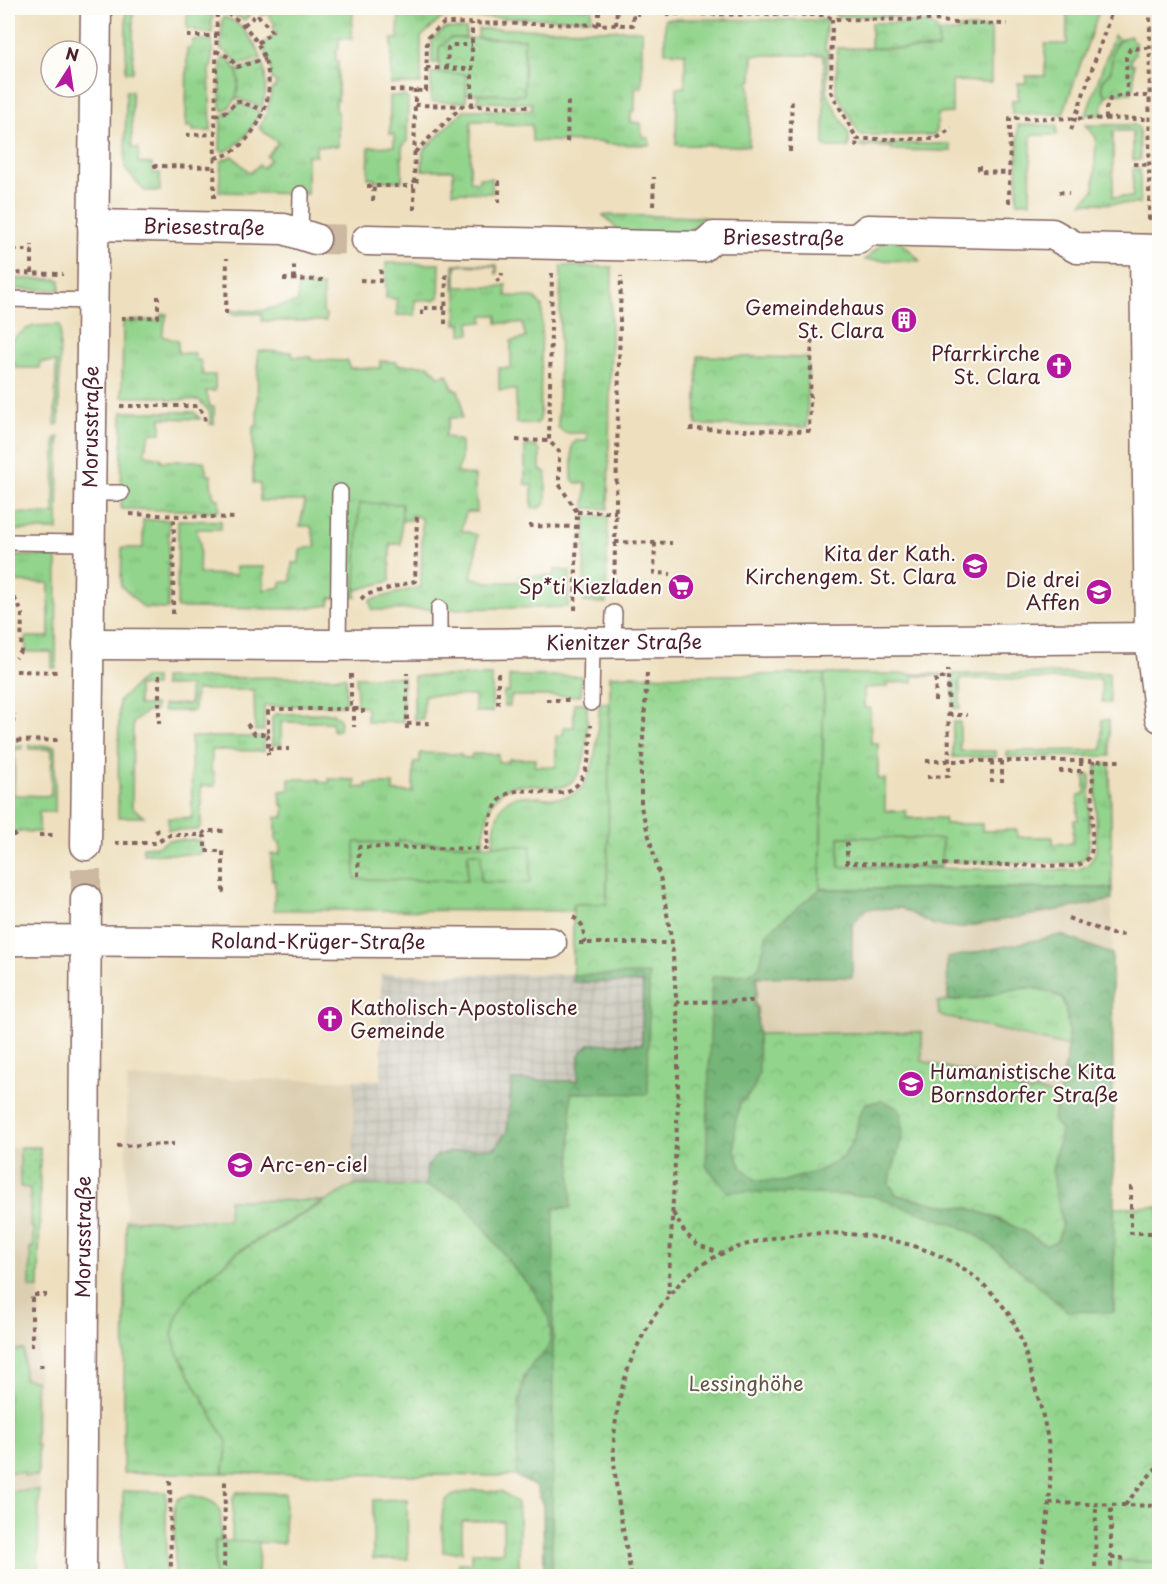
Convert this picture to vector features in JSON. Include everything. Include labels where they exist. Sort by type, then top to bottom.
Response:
[{"type":"street","name":"Morusstraße","points":[[73,840],[88,644],[96,8]]},
{"type":"street","name":"Briesestraße","points":[[93,225],[284,229],[307,237]]},
{"type":"street","name":"Briesestraße","points":[[367,240],[702,248],[714,237],[856,239],[868,230],[1052,234],[1077,248],[1152,250]]},
{"type":"street","points":[[1152,250],[1155,638],[1160,717]]},
{"type":"street","name":"Kienitzer Straße","points":[[88,644],[344,658],[439,645],[1155,638]]},
{"type":"street","name":"Morusstraße","points":[[81,1576],[86,899]]},
{"type":"street","name":"Roland-Krüger-Straße","points":[[8,940],[551,943]]},
{"type":"lane","points":[[301,194],[307,237]]},
{"type":"lane","points":[[8,299],[91,301]]},
{"type":"lane","points":[[340,492],[344,658]]},
{"type":"lane","points":[[90,493],[121,494]]},
{"type":"lane","points":[[8,542],[89,543]]},
{"type":"lane","points":[[439,608],[439,645]]},
{"type":"lane","points":[[591,703],[593,644],[614,613]]},
{"type":"path","points":[[214,198],[217,8],[244,25],[258,44],[265,59],[269,78],[268,95],[259,122],[245,142],[225,156],[215,158]]},
{"type":"path","points":[[599,8],[599,25]]},
{"type":"path","points":[[616,25],[617,8]]},
{"type":"path","points":[[752,8],[752,15]]},
{"type":"path","points":[[826,8],[826,15]]},
{"type":"path","points":[[1071,130],[1113,8]]},
{"type":"path","points":[[1150,8],[1149,228],[1152,250]]},
{"type":"path","points":[[244,25],[257,14],[265,22],[272,32],[258,44]]},
{"type":"path","points":[[390,90],[426,90],[427,38],[444,23],[633,25],[633,14],[639,14]]},
{"type":"path","points":[[666,14],[826,15],[832,19],[936,20],[955,23],[1007,24]]},
{"type":"path","points":[[832,19],[831,92],[857,139],[856,147]]},
{"type":"path","points":[[472,23],[472,106]]},
{"type":"path","points":[[187,36],[216,36]]},
{"type":"path","points":[[447,69],[448,48],[451,45],[472,45]]},
{"type":"path","points":[[1127,97],[1126,57],[1128,52],[1130,49],[1160,47]]},
{"type":"path","points":[[216,51],[229,57],[237,67],[265,59]]},
{"type":"path","points":[[426,68],[472,69]]},
{"type":"path","points":[[414,241],[416,90]]},
{"type":"path","points":[[1106,119],[1106,109],[1113,97],[1149,96]]},
{"type":"path","points":[[790,151],[792,98]]},
{"type":"path","points":[[215,116],[227,111],[237,100],[264,110]]},
{"type":"path","points":[[567,142],[568,102]]},
{"type":"path","points":[[415,105],[531,107]]},
{"type":"path","points":[[415,153],[462,106]]},
{"type":"path","points":[[1008,209],[1010,118],[1149,119]]},
{"type":"path","points":[[857,139],[936,139],[952,128]]},
{"type":"path","points":[[1002,129],[1010,129]]},
{"type":"path","points":[[186,135],[215,134]]},
{"type":"path","points":[[155,164],[155,166],[215,167]]},
{"type":"path","points":[[1133,164],[1150,165]]},
{"type":"path","points":[[979,166],[979,172],[1009,173]]},
{"type":"path","points":[[654,177],[654,206]]},
{"type":"path","points":[[499,178],[499,203]]},
{"type":"path","points":[[367,186],[414,184],[422,181]]},
{"type":"path","points":[[373,201],[374,185]]},
{"type":"path","points":[[1059,192],[1069,193]]},
{"type":"path","points":[[549,441],[552,244]]},
{"type":"path","points":[[8,245],[13,245],[10,273],[58,274]]},
{"type":"path","points":[[13,250],[32,247],[32,273]]},
{"type":"path","points":[[226,314],[227,254]]},
{"type":"path","points":[[294,263],[294,279]]},
{"type":"path","points":[[445,324],[446,269]]},
{"type":"path","points":[[283,279],[323,280]]},
{"type":"path","points":[[614,613],[621,279]]},
{"type":"path","points":[[360,280],[366,280]]},
{"type":"path","points":[[127,318],[158,317],[158,296]]},
{"type":"path","points":[[422,315],[422,308],[445,308]]},
{"type":"path","points":[[689,429],[809,431],[812,333]]},
{"type":"path","points":[[122,406],[197,406],[205,415],[204,424]]},
{"type":"path","points":[[516,440],[549,441],[559,451],[559,484],[577,512],[577,527],[593,644]]},
{"type":"path","points":[[577,512],[616,512]]},
{"type":"path","points":[[127,514],[234,518]]},
{"type":"path","points":[[173,616],[174,516]]},
{"type":"path","points":[[358,603],[365,595],[415,581],[417,516]]},
{"type":"path","points":[[529,526],[577,527]]},
{"type":"path","points":[[615,542],[672,543]]},
{"type":"path","points":[[655,543],[654,573],[671,574]]},
{"type":"path","points":[[8,591],[18,603],[22,614],[21,651],[16,658]]},
{"type":"path","points":[[648,643],[641,807],[661,880],[672,943],[679,1058],[668,1298]]},
{"type":"path","points":[[344,658],[354,727]]},
{"type":"path","points":[[927,777],[949,776],[948,667]]},
{"type":"path","points":[[498,669],[498,706]]},
{"type":"path","points":[[407,670],[406,726],[432,723]]},
{"type":"path","points":[[16,671],[61,672]]},
{"type":"path","points":[[159,671],[159,724]]},
{"type":"path","points":[[935,701],[936,678],[948,678]]},
{"type":"path","points":[[546,700],[574,699]]},
{"type":"path","points":[[358,876],[359,847],[487,849],[489,824],[493,811],[505,795],[519,790],[542,794],[564,793],[575,787],[583,776],[587,763],[590,746],[591,703]]},
{"type":"path","points":[[268,754],[268,710],[363,709],[363,713]]},
{"type":"path","points":[[15,714],[10,741],[60,740]]},
{"type":"path","points":[[948,715],[968,715]]},
{"type":"path","points":[[247,724],[255,734],[268,734]]},
{"type":"path","points":[[268,749],[289,749]]},
{"type":"path","points":[[992,761],[992,782]]},
{"type":"path","points":[[1002,761],[1002,782]]},
{"type":"path","points":[[1059,771],[1081,771],[1081,761]]},
{"type":"path","points":[[847,842],[847,863],[1072,867],[1079,865],[1088,860],[1092,849],[1093,761]]},
{"type":"path","points":[[926,762],[1121,761]]},
{"type":"path","points":[[156,829],[162,840]]},
{"type":"path","points":[[118,843],[135,845],[157,843],[169,835],[202,835],[206,831],[227,831]]},
{"type":"path","points":[[10,851],[9,835],[20,836]]},
{"type":"path","points":[[39,835],[73,840]]},
{"type":"path","points":[[202,835],[205,837],[205,851],[223,851],[223,891],[221,892]]},
{"type":"path","points":[[573,917],[581,922],[584,943]]},
{"type":"path","points":[[1068,918],[1112,934],[1128,935]]},
{"type":"path","points":[[551,943],[672,943]]},
{"type":"path","points":[[676,1002],[755,1001]]},
{"type":"path","points":[[117,1146],[174,1144]]},
{"type":"path","points":[[1131,1186],[1131,1233],[1160,1233]]},
{"type":"path","points":[[673,1212],[685,1233],[698,1245],[722,1254]]},
{"type":"path","points":[[631,1576],[618,1499],[614,1457],[615,1432],[619,1403],[628,1370],[640,1340],[654,1315],[692,1272],[722,1254],[755,1241],[805,1234],[849,1233],[893,1240],[933,1252],[962,1267],[998,1299],[1012,1319],[1028,1362],[1044,1423],[1049,1455],[1049,1503],[1041,1576]]},
{"type":"path","points":[[32,1347],[32,1295],[47,1295]]},
{"type":"path","points":[[39,1366],[46,1366]]},
{"type":"path","points":[[1124,1505],[1160,1465]]},
{"type":"path","points":[[170,1481],[171,1576]]},
{"type":"path","points":[[224,1576],[225,1481]]},
{"type":"path","points":[[1049,1503],[1160,1506]]},
{"type":"path","points":[[1095,1576],[1096,1505]]},
{"type":"path","points":[[1111,1505],[1111,1576]]},
{"type":"path","points":[[1111,1558],[1122,1558],[1122,1562]]},
{"type":"shaded area","name":"Humanistische Kita Bornsdorfer Straße","points":[[1112,888],[1114,1312],[727,1191],[712,977],[820,889]]},
{"type":"shaded area","points":[[381,974],[649,974],[648,1094],[553,1189],[354,1185],[354,1080],[381,1080]]},
{"type":"shaded area","name":"Arc-en-ciel","points":[[127,1078],[354,1080],[354,1185],[323,1201],[229,1200],[228,1220],[126,1220]]},
{"type":"shaded area","points":[[8,1147],[40,1147],[38,1576],[8,1576]]},
{"type":"green space","points":[[126,8],[133,8],[133,72],[126,72]]},
{"type":"green space","points":[[187,8],[212,8],[212,33],[187,29]]},
{"type":"green space","points":[[223,8],[353,8],[352,39],[339,38],[339,49],[336,50],[338,146],[316,146],[316,156],[307,155],[307,194],[219,192],[221,161],[232,156],[250,173],[259,165],[263,168],[270,159],[267,156],[278,143],[259,128],[267,113],[272,88],[275,88],[276,81],[272,80],[263,44],[277,33],[273,27],[275,24],[267,13],[263,16],[257,9],[244,20]]},
{"type":"green space","points":[[399,8],[592,8],[591,19],[443,17],[421,37],[421,84],[391,84],[392,39],[398,39]]},
{"type":"green space","points":[[835,9],[938,9],[938,17],[835,16]]},
{"type":"green space","points":[[1067,10],[1099,11],[1063,114],[1012,114],[1012,100],[1018,100],[1018,83],[1026,83],[1026,76],[1045,76],[1045,44],[1067,44]]},
{"type":"green space","points":[[224,17],[236,23],[247,33],[261,58],[239,65],[221,49]]},
{"type":"green space","points":[[665,19],[826,20],[827,94],[849,134],[849,147],[824,147],[824,55],[753,55],[752,80],[750,80],[749,146],[676,145],[677,88],[685,87],[685,53],[665,52]]},
{"type":"green space","points":[[871,23],[928,23],[937,30],[938,49],[871,48]]},
{"type":"green space","points":[[445,28],[466,29],[466,38],[450,38],[439,48],[439,63],[432,63],[432,40]]},
{"type":"green space","points":[[959,28],[991,28],[991,82],[952,81],[952,113],[938,114],[937,131],[933,135],[860,135],[836,92],[837,48],[938,49],[938,32],[958,32]]},
{"type":"green space","points":[[478,29],[642,31],[642,87],[635,88],[635,111],[631,111],[631,122],[641,123],[642,137],[649,138],[649,145],[532,141],[532,125],[471,121],[470,181],[479,182],[479,178],[492,178],[492,193],[453,192],[453,170],[422,170],[423,151],[464,110],[532,110],[532,103],[477,102],[478,94],[524,94],[524,39],[478,38]]},
{"type":"green space","points":[[1114,35],[1120,40],[1115,44],[1111,71],[1102,86],[1107,96],[1102,106],[1102,115],[1086,115]]},
{"type":"green space","points":[[1131,36],[1135,42],[1135,54],[1131,59],[1131,64],[1134,64],[1132,93],[1111,93],[1107,96],[1102,86],[1111,71],[1116,44]]},
{"type":"green space","points":[[450,38],[524,39],[524,95],[466,94],[466,74],[439,74],[439,48]]},
{"type":"green space","points":[[192,40],[212,40],[212,67],[209,67],[211,131],[193,131],[193,127],[186,127],[187,48],[191,48]]},
{"type":"green space","points":[[224,57],[235,69],[239,84],[235,98],[224,111],[220,106],[221,62]]},
{"type":"green space","points":[[262,62],[266,84],[262,107],[236,98],[239,81],[237,70]]},
{"type":"green space","points":[[431,73],[466,74],[466,102],[431,102]]},
{"type":"green space","points":[[126,91],[132,91],[132,148],[139,148],[138,163],[152,164],[152,173],[160,173],[160,191],[145,191],[125,169]]},
{"type":"green space","points":[[390,96],[405,96],[408,99],[407,141],[402,147],[402,181],[376,181],[368,178],[369,147],[394,146],[394,134],[390,134]]},
{"type":"green space","points":[[239,103],[260,111],[246,135],[223,152],[220,150],[221,117]]},
{"type":"green space","points":[[1018,125],[1057,125],[1057,135],[1031,135],[1030,202],[1017,202]]},
{"type":"green space","points":[[1085,125],[1134,125],[1139,128],[1140,160],[1133,160],[1133,131],[1113,131],[1113,197],[1133,197],[1133,169],[1140,169],[1140,204],[1082,203],[1094,190],[1096,137]]},
{"type":"green space","points":[[860,144],[950,144],[951,151],[892,150],[892,147],[860,147]]},
{"type":"green space","points":[[603,215],[705,217],[683,237],[624,236]]},
{"type":"green space","points":[[886,239],[901,241],[920,261],[865,260]]},
{"type":"green space","points":[[386,263],[440,264],[439,297],[435,300],[415,300],[415,315],[397,315],[397,299],[386,298]]},
{"type":"green space","points":[[454,264],[497,265],[496,274],[496,266],[456,265],[456,287],[506,285],[506,296],[534,297],[542,307],[540,420],[536,424],[516,423],[516,390],[499,390],[499,368],[511,368],[511,341],[526,338],[522,323],[497,323],[497,315],[483,315],[483,322],[470,322],[470,334],[461,334],[461,324],[456,324],[457,296],[454,289]]},
{"type":"green space","points":[[561,266],[612,267],[608,509],[585,508],[586,483],[576,483],[572,479],[572,445],[576,441],[587,441],[587,433],[565,433],[558,427]]},
{"type":"green space","points":[[8,279],[57,279],[60,280],[60,290],[8,289]]},
{"type":"green space","points":[[298,285],[323,286],[323,313],[326,314],[326,321],[262,321],[262,314],[231,314],[232,310],[260,311],[298,302]]},
{"type":"green space","points":[[167,314],[162,336],[178,341],[178,353],[195,353],[195,360],[200,360],[203,375],[215,375],[215,391],[206,391],[210,407],[214,407],[214,424],[210,424],[210,412],[199,400],[122,397],[123,321],[161,320],[161,315]]},
{"type":"green space","points":[[60,325],[59,424],[55,425],[56,362],[40,362],[40,368],[15,368],[14,362],[8,362],[8,342],[34,326]]},
{"type":"green space","points":[[258,351],[292,352],[293,357],[311,357],[311,360],[348,361],[349,368],[380,368],[380,361],[397,362],[397,365],[428,365],[440,377],[447,374],[453,389],[458,390],[462,404],[462,418],[450,418],[445,436],[461,441],[461,459],[457,473],[475,476],[477,512],[466,512],[461,530],[477,535],[476,556],[471,577],[487,582],[520,582],[520,576],[554,576],[555,570],[570,571],[568,607],[372,610],[370,600],[421,587],[422,518],[411,515],[411,520],[401,521],[401,504],[359,504],[356,597],[330,598],[329,605],[300,609],[177,608],[178,520],[221,521],[221,529],[196,529],[200,543],[199,574],[236,575],[236,567],[264,567],[264,590],[281,587],[281,582],[291,582],[292,563],[299,563],[300,550],[316,546],[311,526],[300,526],[305,501],[260,501],[260,484],[253,483],[253,426],[257,426]]},
{"type":"green space","points":[[698,356],[808,358],[807,427],[696,425]]},
{"type":"green space","points":[[122,412],[194,412],[200,419],[161,418],[161,433],[150,433],[144,454],[161,458],[161,461],[204,461],[207,475],[211,475],[214,498],[219,499],[219,511],[121,509]]},
{"type":"green space","points":[[59,437],[58,530],[8,530],[8,499],[13,499],[13,513],[54,514],[55,438]]},
{"type":"green space","points":[[525,446],[535,446],[540,451],[540,470],[546,473],[546,503],[540,508],[532,508],[532,485],[525,484]]},
{"type":"green space","points":[[359,503],[402,504],[401,544],[390,544],[390,581],[356,590]]},
{"type":"green space","points":[[585,516],[608,516],[606,603],[584,602]]},
{"type":"green space","points":[[143,520],[169,520],[168,609],[144,608],[121,586],[122,548],[143,548]]},
{"type":"green space","points":[[8,556],[57,556],[56,668],[52,668],[52,652],[26,652],[26,637],[49,637],[49,583],[8,582]]},
{"type":"green space","points":[[1109,673],[1110,703],[1102,702],[1101,679],[960,679],[960,708],[953,708],[953,674]]},
{"type":"green space","points":[[791,674],[824,674],[820,889],[1112,888],[1112,900],[959,928],[934,925],[901,908],[866,909],[852,924],[852,977],[759,977],[757,975],[755,1006],[757,1006],[759,1073],[753,1090],[740,1104],[735,1124],[735,1151],[742,1168],[756,1180],[781,1182],[821,1170],[843,1157],[854,1139],[859,1115],[866,1103],[883,1101],[900,1108],[903,1134],[889,1183],[897,1195],[969,1208],[999,1219],[1046,1245],[1057,1241],[1062,1225],[1052,1170],[1061,1130],[1053,1120],[1064,1075],[1068,1044],[1067,1014],[1063,999],[1040,989],[1020,988],[973,999],[948,1000],[947,958],[1061,935],[1112,954],[1113,1418],[1160,1419],[1159,1452],[1140,1476],[1128,1500],[1084,1499],[1064,1474],[1060,1466],[1060,1452],[1048,1392],[1026,1323],[1017,1303],[999,1277],[966,1251],[925,1233],[881,1222],[832,1219],[785,1225],[783,1217],[736,1227],[738,1236],[719,1244],[682,1216],[687,1096],[684,976],[674,896],[653,812],[660,803],[735,795],[756,786],[784,740]]},
{"type":"green space","points":[[824,674],[943,674],[943,676],[913,676],[913,682],[887,683],[887,687],[864,688],[864,708],[870,708],[871,743],[878,743],[878,779],[885,779],[885,811],[906,811],[907,818],[944,818],[945,824],[982,824],[982,831],[1017,830],[1018,837],[1053,837],[1053,844],[1073,843],[1074,820],[1078,820],[1078,795],[1085,794],[1085,775],[1090,775],[1089,847],[1085,857],[1078,861],[1071,863],[941,862],[941,839],[840,837],[839,867],[1073,870],[1082,868],[1090,862],[1096,850],[1096,765],[1110,764],[1112,888],[820,889]]},
{"type":"green space","name":"Lessinghöhe","points":[[824,674],[820,889],[767,933],[760,966],[749,974],[712,977],[706,1166],[727,1191],[872,1196],[959,1226],[983,1239],[1067,1311],[1114,1312],[1114,1207],[1159,1207],[1159,1576],[552,1576],[554,1208],[571,1208],[571,1093],[648,1094],[649,974],[573,975],[573,904],[607,904],[610,676]]},
{"type":"green space","points":[[637,675],[608,845],[607,905],[573,904],[572,911],[274,910],[275,880],[272,880],[271,854],[280,854],[280,842],[276,842],[276,817],[284,817],[284,805],[281,805],[280,791],[289,790],[289,779],[319,779],[319,782],[329,783],[329,779],[355,780],[355,788],[366,787],[366,784],[393,784],[393,792],[413,792],[414,762],[420,762],[420,753],[461,754],[461,757],[471,758],[472,754],[498,754],[498,762],[508,762],[509,759],[535,759],[535,766],[556,767],[556,736],[563,736],[563,727],[574,727],[574,703],[587,703],[586,750],[577,776],[561,787],[517,785],[507,788],[493,802],[486,822],[483,845],[399,841],[399,843],[355,843],[467,881],[468,853],[482,853],[481,882],[531,846],[493,845],[496,822],[502,806],[515,797],[559,798],[578,791],[584,784],[593,763],[599,703],[610,703],[610,676]]},
{"type":"green space","points":[[414,676],[492,676],[492,712],[475,712],[475,696],[424,695],[423,719],[414,719]]},
{"type":"green space","points":[[509,676],[581,676],[581,694],[578,696],[511,696],[510,706],[504,706],[504,692],[509,692]]},
{"type":"green space","points":[[346,677],[346,701],[342,705],[264,706],[264,731],[255,731],[254,690],[195,690],[194,711],[163,711],[163,705],[190,704],[189,686],[163,686],[163,678]]},
{"type":"green space","points":[[356,677],[403,677],[403,722],[367,722],[367,709],[357,705]]},
{"type":"green space","points":[[143,678],[155,678],[155,686],[138,686],[138,705],[155,705],[155,711],[146,712],[133,723],[132,807],[144,817],[118,817],[119,701]]},
{"type":"green space","points":[[333,713],[340,720],[339,730],[333,731],[332,722],[281,722],[281,745],[272,745],[272,717],[275,714]]},
{"type":"green space","points":[[1102,720],[1109,720],[1110,756],[1007,757],[1007,751],[1102,750]]},
{"type":"green space","points":[[953,722],[960,722],[960,751],[996,751],[996,757],[953,757]]},
{"type":"green space","points":[[191,737],[264,737],[264,751],[212,750],[211,772],[214,773],[215,786],[201,786],[201,826],[197,830],[168,830],[168,818],[192,818]]},
{"type":"green space","points":[[8,745],[22,745],[22,749],[15,749],[14,795],[51,796],[52,749],[30,749],[30,745],[55,746],[55,812],[39,812],[39,832],[8,831]]},
{"type":"green space","points":[[839,837],[942,839],[941,867],[839,867]]},
{"type":"green space","points":[[169,840],[197,840],[201,843],[201,854],[143,854],[143,847],[159,846]]},
{"type":"green space","points":[[399,840],[412,843],[531,846],[530,883],[481,882],[481,853],[468,853],[467,881],[355,879],[355,842],[398,843]]},
{"type":"green space","points":[[608,845],[661,924],[622,1576],[544,1576],[543,1505],[536,1487],[516,1476],[518,1416],[523,1384],[534,1361],[545,1352],[533,1290],[461,1200],[426,1186],[427,1167],[437,1155],[467,1149],[495,1148],[507,1131],[512,1080],[578,1081],[579,1055],[589,1044],[642,1044],[643,983],[573,982],[573,904],[607,905]]},
{"type":"green space","points":[[1010,989],[1049,990],[1063,999],[1067,1013],[1069,1047],[939,1015],[938,1002],[975,998]]},
{"type":"green space","points":[[922,1032],[922,1061],[988,1078],[987,1081],[1032,1093],[1033,1090],[1058,1096],[1053,1120],[1061,1130],[1052,1170],[1062,1225],[1057,1241],[1046,1245],[999,1219],[969,1208],[897,1195],[889,1183],[903,1134],[900,1109],[883,1101],[866,1103],[859,1115],[854,1139],[843,1157],[821,1170],[781,1182],[756,1180],[742,1168],[735,1151],[735,1124],[740,1104],[753,1090],[759,1073],[758,1034]]},
{"type":"green space","points":[[20,1147],[40,1147],[39,1288],[30,1288],[30,1248],[33,1248],[33,1227],[30,1227],[30,1188],[20,1187]]},
{"type":"green space","points":[[354,1185],[426,1186],[461,1200],[533,1290],[548,1316],[551,1331],[549,1345],[524,1376],[519,1402],[516,1476],[223,1473],[227,1442],[178,1354],[172,1335],[176,1318],[191,1292],[238,1252]]},
{"type":"green space","points":[[229,1200],[323,1201],[237,1252],[191,1292],[178,1354],[227,1442],[223,1473],[123,1473],[126,1220],[228,1220]]},
{"type":"green space","points":[[8,1350],[24,1350],[24,1379],[35,1380],[35,1445],[38,1445],[38,1476],[24,1476],[24,1472],[8,1472]]},
{"type":"green space","points":[[39,1490],[38,1576],[8,1576],[8,1491]]},
{"type":"green space","points":[[475,1490],[502,1492],[516,1502],[519,1513],[519,1576],[458,1576],[458,1563],[472,1563],[472,1552],[503,1552],[503,1521],[462,1521],[462,1552],[443,1552],[442,1516],[447,1499],[453,1495]]},
{"type":"green space","points":[[123,1491],[166,1492],[166,1576],[122,1576]]},
{"type":"green space","points":[[237,1492],[285,1493],[284,1543],[232,1542],[233,1497]]},
{"type":"green space","points":[[189,1495],[209,1500],[215,1504],[220,1514],[221,1542],[215,1542],[215,1576],[175,1576],[174,1510],[178,1499]]},
{"type":"green space","points":[[407,1499],[408,1559],[373,1559],[373,1500]]},
{"type":"green space","points":[[215,1541],[259,1542],[258,1576],[215,1576]]},
{"type":"green space","points":[[1118,1561],[1159,1562],[1159,1576],[1118,1576]]},
{"type":"tunnel","points":[[315,239],[367,240]]},
{"type":"tunnel","points":[[86,845],[86,899]]},
{"type":"place","name":"Gemeindehaus St. Clara","points":[[904,320]]},
{"type":"place","name":"Pfarrkirche St. Clara","points":[[1059,366]]},
{"type":"place","name":"Kita der Kath. Kirchengem. St. Clara","points":[[975,566]]},
{"type":"place","name":"Sp*ti Kiezladen","points":[[681,587]]},
{"type":"place","name":"Die drei Affen","points":[[1099,592]]},
{"type":"place","name":"Katholisch-Apostolische Gemeinde","points":[[330,1019]]},
{"type":"place","name":"Humanistische Kita Bornsdorfer Straße","points":[[911,1084]]},
{"type":"place","name":"Arc-en-ciel","points":[[240,1165]]}]
